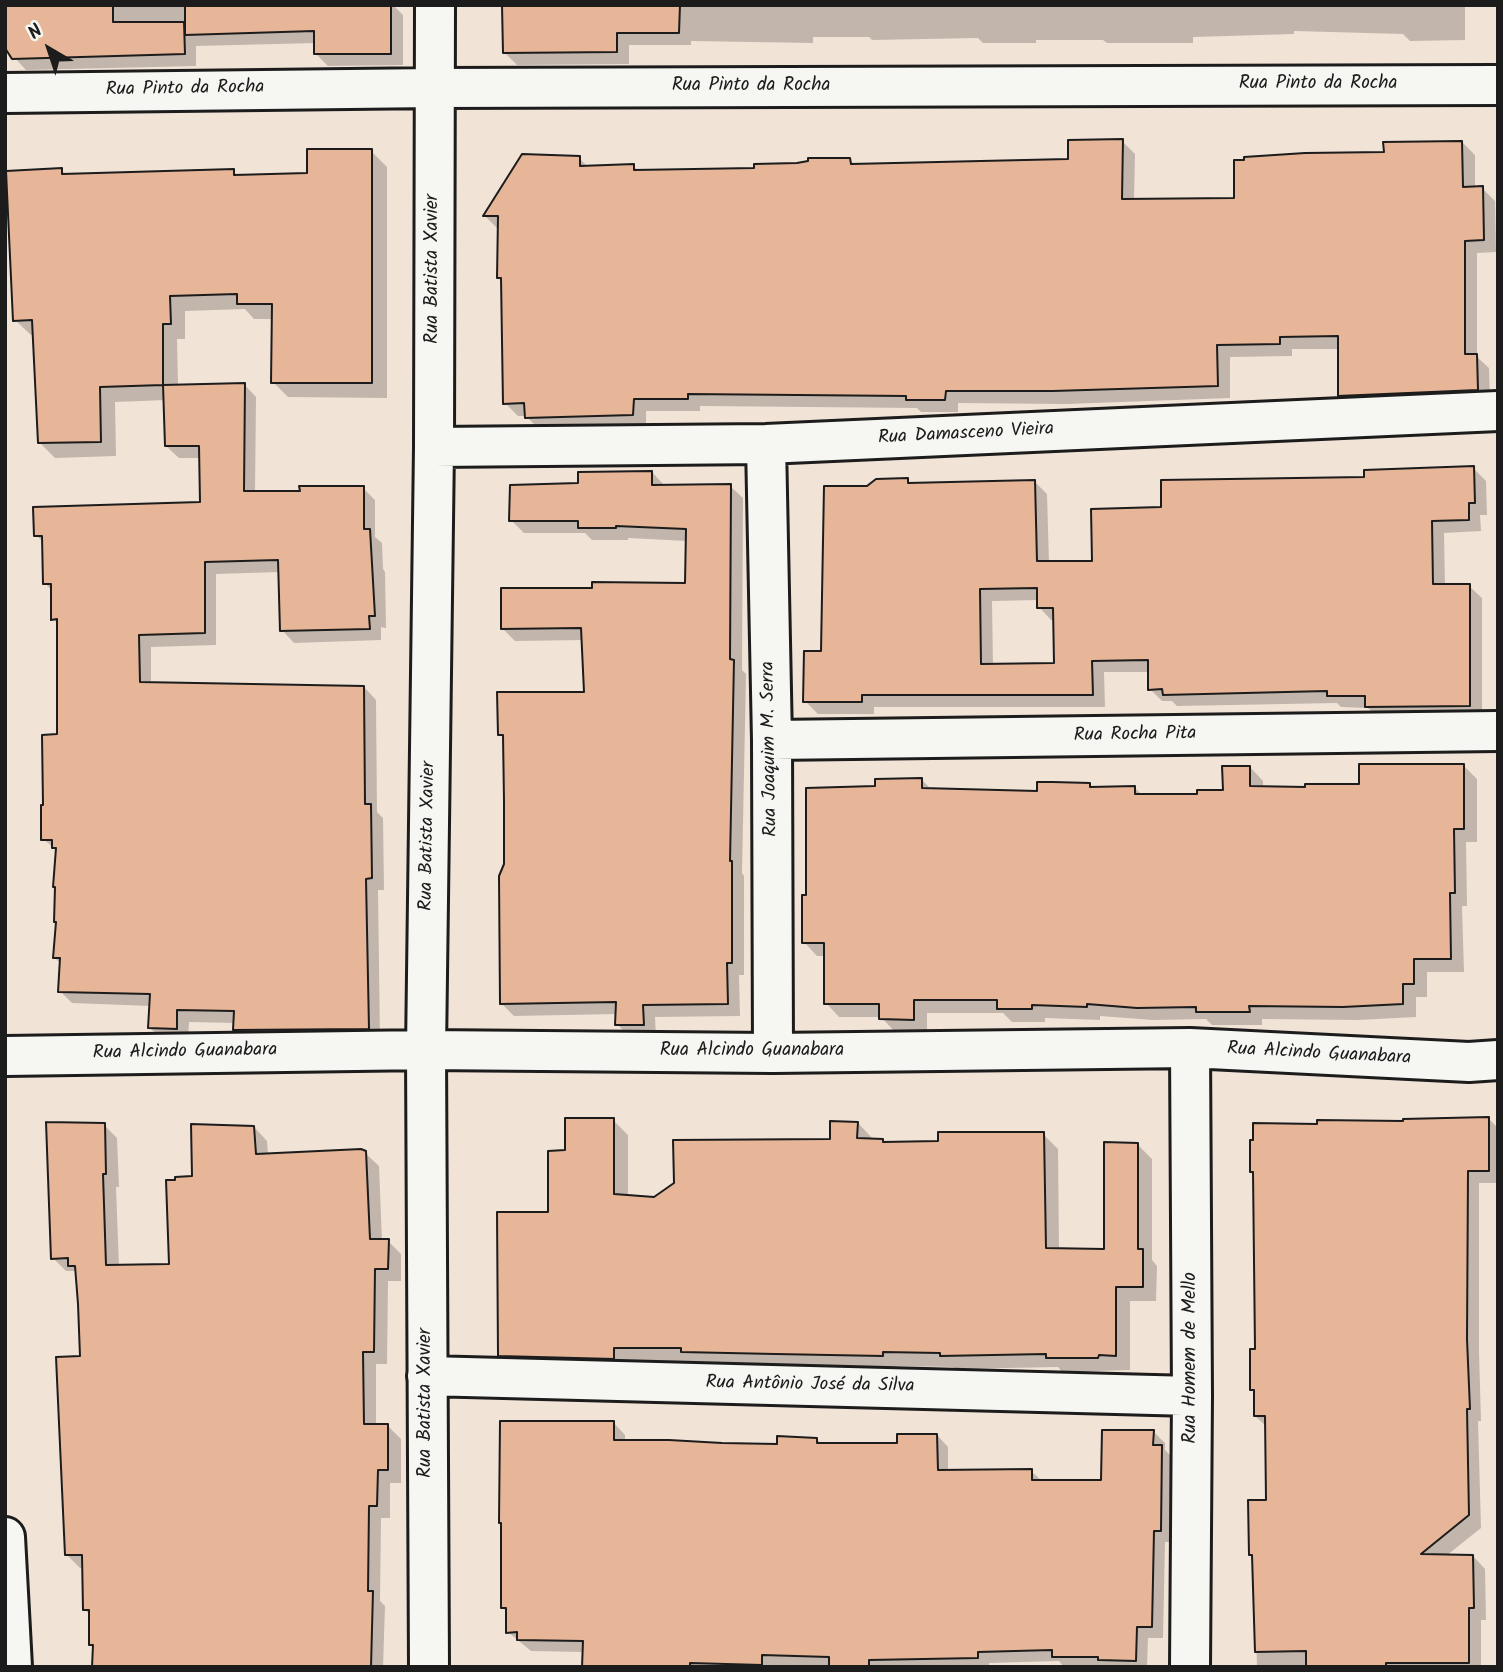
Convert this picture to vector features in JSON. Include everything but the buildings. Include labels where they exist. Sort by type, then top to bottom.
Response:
[{"type":"street","name":"Rua Batista Xavier","points":[[429,1667],[426,1050],[434,447],[435,5]]},
{"type":"street","name":"Rua Pinto da Rocha","points":[[5,93],[435,88],[1498,85]]},
{"type":"street","name":"Rua Damasceno Vieira","points":[[434,447],[766,444],[1498,411]]},
{"type":"street","name":"Rua Joaquim M. Serra","points":[[766,444],[772,740],[773,1053]]},
{"type":"street","name":"Rua Rocha Pita","points":[[772,740],[1498,732]]},
{"type":"street","name":"Rua Alcindo Guanabara","points":[[5,1056],[426,1050],[773,1053],[1190,1048],[1469,1062],[1498,1060]]},
{"type":"street","name":"Rua Homem de Mello","points":[[1190,1048],[1190,1667]]},
{"type":"street","name":"Rua Antônio José da Silva","points":[[427,1376],[1192,1396]]},
{"type":"street","points":[[5,1537],[12,1667]]}]
